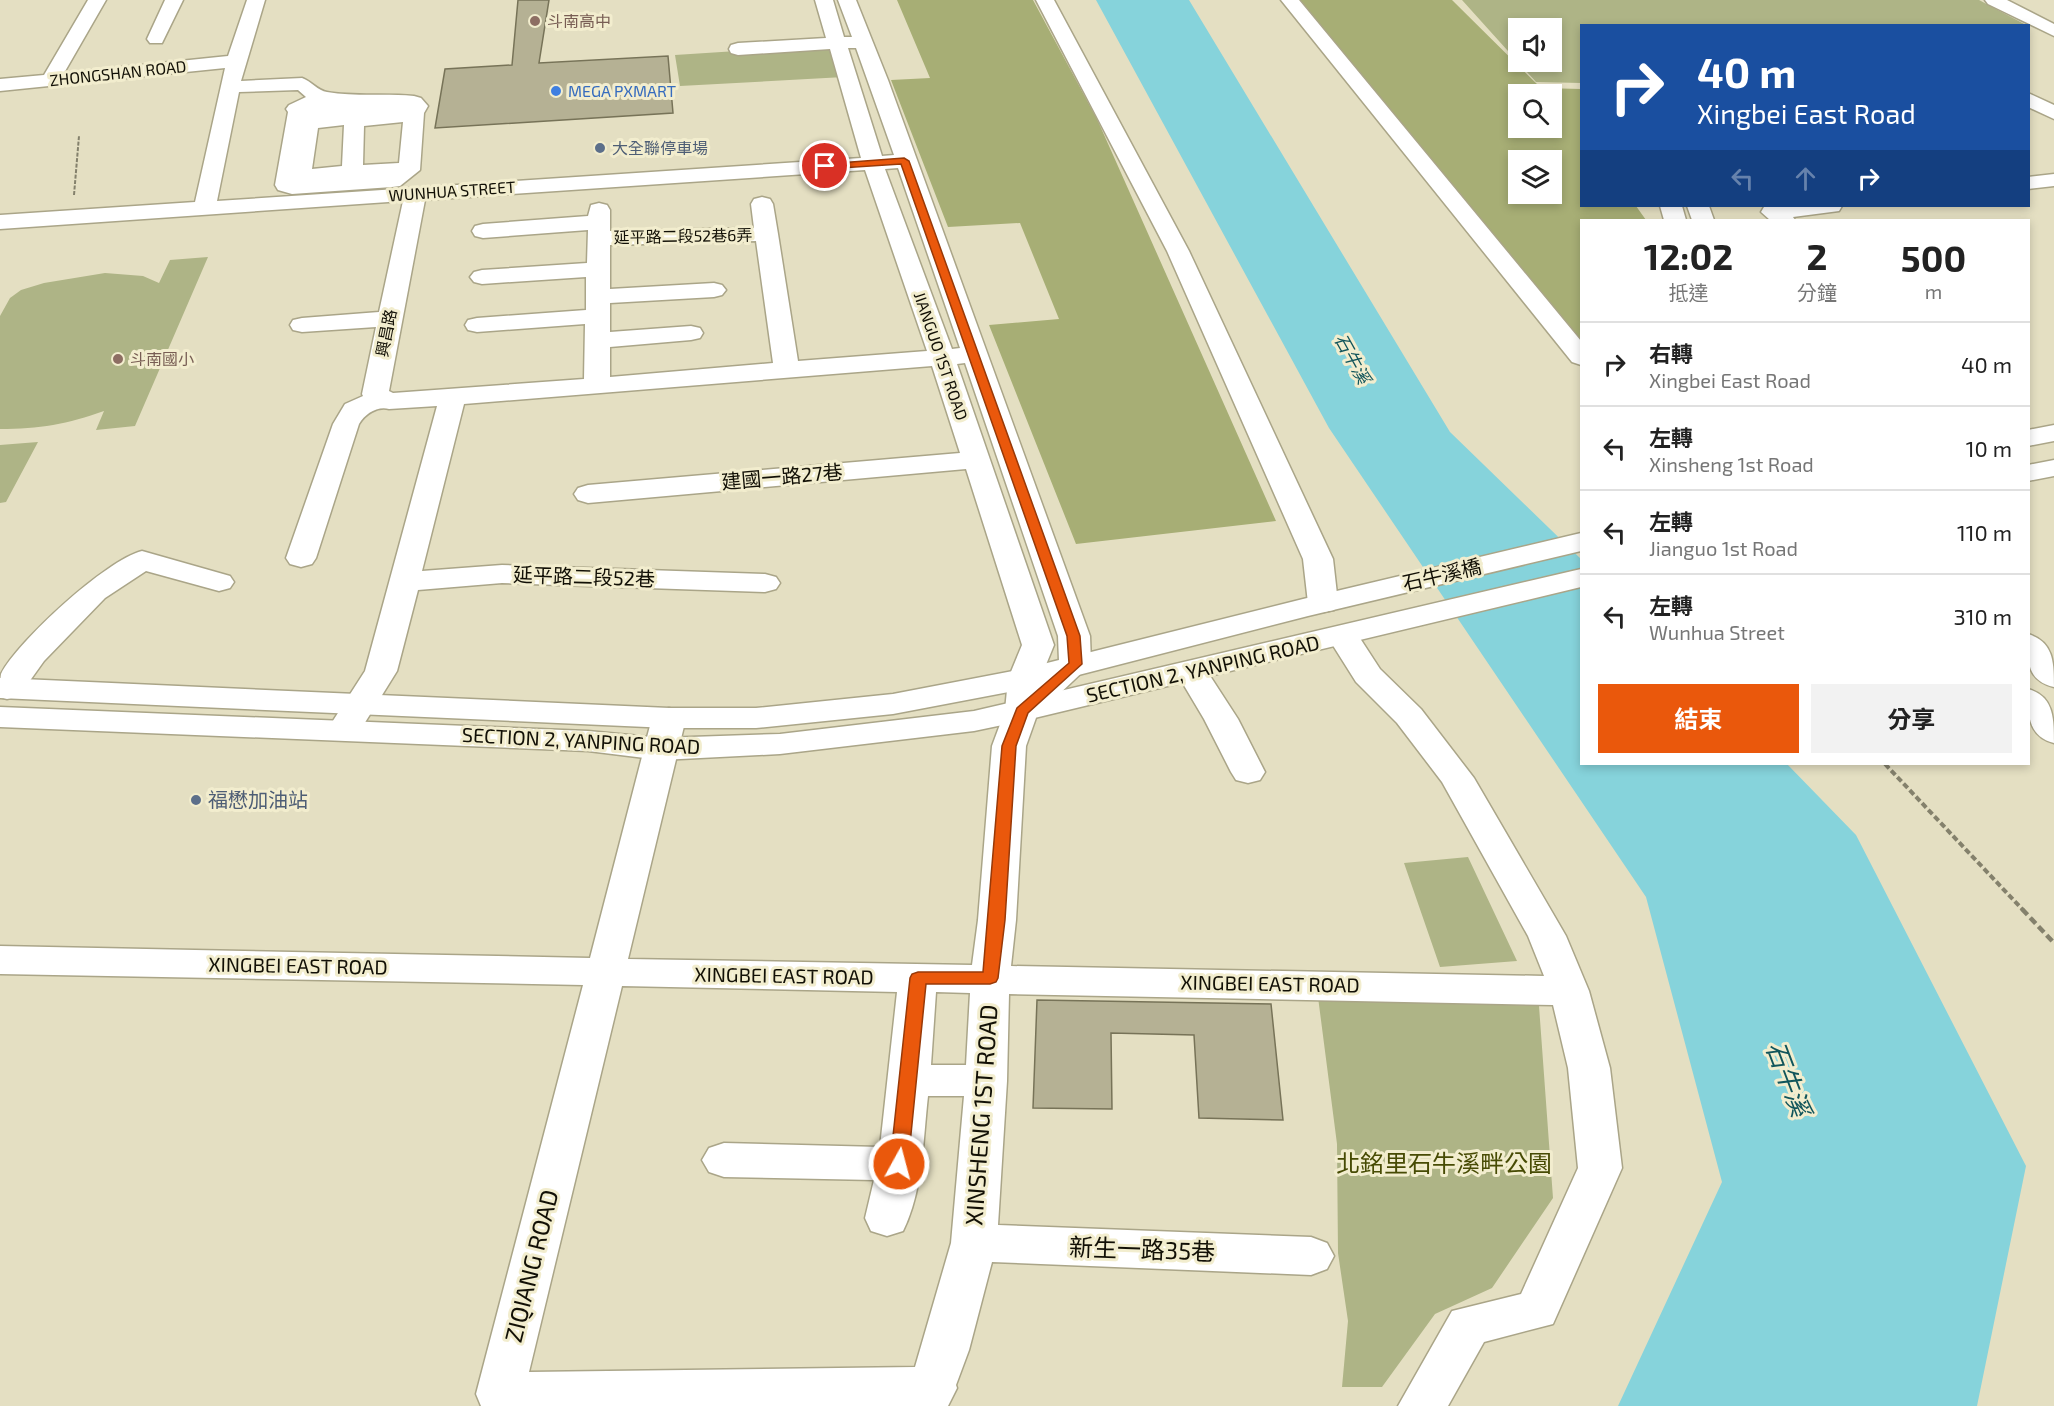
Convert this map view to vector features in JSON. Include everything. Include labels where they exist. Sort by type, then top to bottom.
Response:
[{"type":"street","points":[[50,80],[97,0]]},
{"type":"street","points":[[156,39],[174,0]]},
{"type":"street","points":[[205,208],[236,61],[256,0]]},
{"type":"street","name":"JIANGUO 1ST ROAD","points":[[824,0],[874,163],[942,357],[1038,645],[1023,695]]},
{"type":"street","name":"JIANGUO 1ST ROAD","points":[[847,0],[1074,636],[1076,664]]},
{"type":"street","points":[[1045,0],[1178,251],[1318,559],[1325,621],[1367,675],[1409,716],[1457,778],[1547,936],[1569,990],[1589,1068],[1600,1168],[1537,1310],[1469,1325],[1422,1406]]},
{"type":"street","points":[[1290,0],[1580,356]]},
{"type":"street","points":[[1994,0],[2054,33]]},
{"type":"street","points":[[2040,41],[2054,33]]},
{"type":"street","points":[[738,49],[836,40]]},
{"type":"street","points":[[772,41],[863,41]]},
{"type":"street","name":"ZHONGSHAN ROAD","points":[[0,85],[236,61]]},
{"type":"street","points":[[231,87],[302,84],[320,97],[309,100],[296,109],[402,100],[414,102],[417,106],[414,113],[401,117],[359,120],[354,123],[352,172]]},
{"type":"street","points":[[2030,100],[2054,113]]},
{"type":"street","points":[[387,105],[404,106],[405,108],[401,111],[387,114],[317,120],[308,125],[301,169],[303,176],[396,169],[409,183],[400,178],[392,181],[292,188],[286,185],[297,112],[387,105]]},
{"type":"street","name":"興昌路","points":[[381,398],[375,394],[409,183],[414,113]]},
{"type":"street","name":"WUNHUA STREET","points":[[0,222],[205,208],[409,183],[904,161]]},
{"type":"street","points":[[2030,183],[2054,180]]},
{"type":"street","points":[[762,204],[787,370]]},
{"type":"street","points":[[1783,219],[1773,212],[1821,207]]},
{"type":"street","points":[[597,384],[599,223]]},
{"type":"street","name":"延平路二段52巷6弄","points":[[483,231],[599,223],[767,234]]},
{"type":"street","points":[[482,277],[598,269]]},
{"type":"street","points":[[477,325],[598,318],[714,290]]},
{"type":"street","points":[[598,318],[691,333]]},
{"type":"street","points":[[302,325],[388,319]]},
{"type":"street","points":[[302,558],[346,424],[354,410],[381,398],[388,401],[453,397],[973,355]]},
{"type":"street","points":[[353,717],[381,671],[453,397]]},
{"type":"street","points":[[2030,438],[2054,433]]},
{"type":"street","name":"建國一路27巷","points":[[588,494],[977,460]]},
{"type":"street","points":[[2030,473],[2054,468]]},
{"type":"street","name":"石牛溪橋","points":[[1325,621],[1580,542]]},
{"type":"street","points":[[2,698],[33,654],[94,592],[142,560],[219,582]]},
{"type":"street","name":"延平路二段52巷","points":[[405,582],[501,574],[765,583]]},
{"type":"street","name":"石牛溪橋","points":[[1325,621],[1580,578]]},
{"type":"street","name":"SECTION 2, YANPING ROAD","points":[[1076,664],[1325,621]]},
{"type":"street","name":"SECTION 2, YANPING ROAD","points":[[2,698],[353,717],[588,741],[665,733],[780,744],[974,721],[1023,695],[1192,672],[1325,621]]},
{"type":"street","points":[[2030,647],[2054,677]]},
{"type":"street","name":"XINSHENG 1ST ROAD","points":[[929,1397],[974,1243],[986,1081],[990,978],[997,920],[1009,746],[1023,695],[1076,664]]},
{"type":"street","points":[[1192,672],[1221,719],[1248,772]]},
{"type":"street","points":[[2030,702],[2054,733]]},
{"type":"street","name":"ZIQIANG ROAD","points":[[665,733],[500,1394],[929,1397]]},
{"type":"street","name":"XINGBEI EAST ROAD","points":[[0,960],[1569,990]]},
{"type":"street","points":[[887,1218],[899,1164],[918,978]]},
{"type":"street","points":[[909,1080],[986,1081]]},
{"type":"street","points":[[724,1160],[899,1164]]},
{"type":"street","name":"新生一路35巷","points":[[974,1243],[1311,1256]]},
{"type":"path","points":[[73,217],[79,136]]},
{"type":"path","points":[[1886,765],[2054,943]]},
{"type":"green space","points":[[897,0],[1033,0],[1097,119],[1276,521],[1076,544],[989,325],[1059,319],[1020,223],[948,227],[891,80],[930,78]]},
{"type":"green space","points":[[1300,0],[1452,0],[1508,55],[1508,72],[1525,72],[1537,84],[1508,84],[1508,138],[1562,138],[1562,89],[1580,89],[1580,207],[1637,207],[1645,219],[1580,219],[1580,343]]},
{"type":"green space","points":[[1462,0],[1979,0],[2024,24],[1580,24],[1580,83],[1536,82],[1527,72],[1562,72],[1562,18],[1508,18],[1508,51]]},
{"type":"green space","points":[[830,45],[844,77],[680,86],[675,55]]},
{"type":"green space","points":[[208,257],[135,426],[96,430],[104,411],[53,425],[0,429],[0,316],[10,298],[21,290],[44,283],[105,273],[143,276],[159,283],[170,260]]},
{"type":"green space","points":[[38,442],[6,502],[0,503],[0,445]]},
{"type":"green space","points":[[1468,857],[1517,961],[1440,967],[1404,863]]},
{"type":"green space","name":"北銘里石牛溪畔公園","points":[[1318,997],[1539,1006],[1553,1198],[1492,1288],[1435,1314],[1382,1387],[1342,1387],[1348,1321],[1338,1253],[1337,1144]]},
{"type":"water","name":"石牛溪","points":[[1096,0],[1189,0],[1450,432],[1580,558],[1580,765],[1788,765],[1856,835],[2026,1166],[1977,1406],[1618,1406],[1722,1182],[1646,897],[1329,428]]},
{"type":"building","name":"MEGA PXMART","points":[[518,0],[549,0],[539,63],[668,56],[673,113],[435,128],[445,69],[512,65]]},
{"type":"building","points":[[1037,1000],[1271,1004],[1283,1120],[1199,1118],[1194,1035],[1111,1033],[1112,1109],[1033,1108]]},
{"type":"place","name":"斗南高中","points":[[535,21]]},
{"type":"place","name":"MEGA PXMART","points":[[556,91]]},
{"type":"place","name":"大全聯停車場","points":[[600,148]]},
{"type":"place","name":"斗南國小","points":[[118,359]]},
{"type":"place","name":"福懋加油站","points":[[196,800]]},
{"type":"route","points":[[825,166],[904,161],[1074,636],[1076,664],[1022,711],[1009,746],[997,920],[990,978],[918,978],[899,1164]]}]
